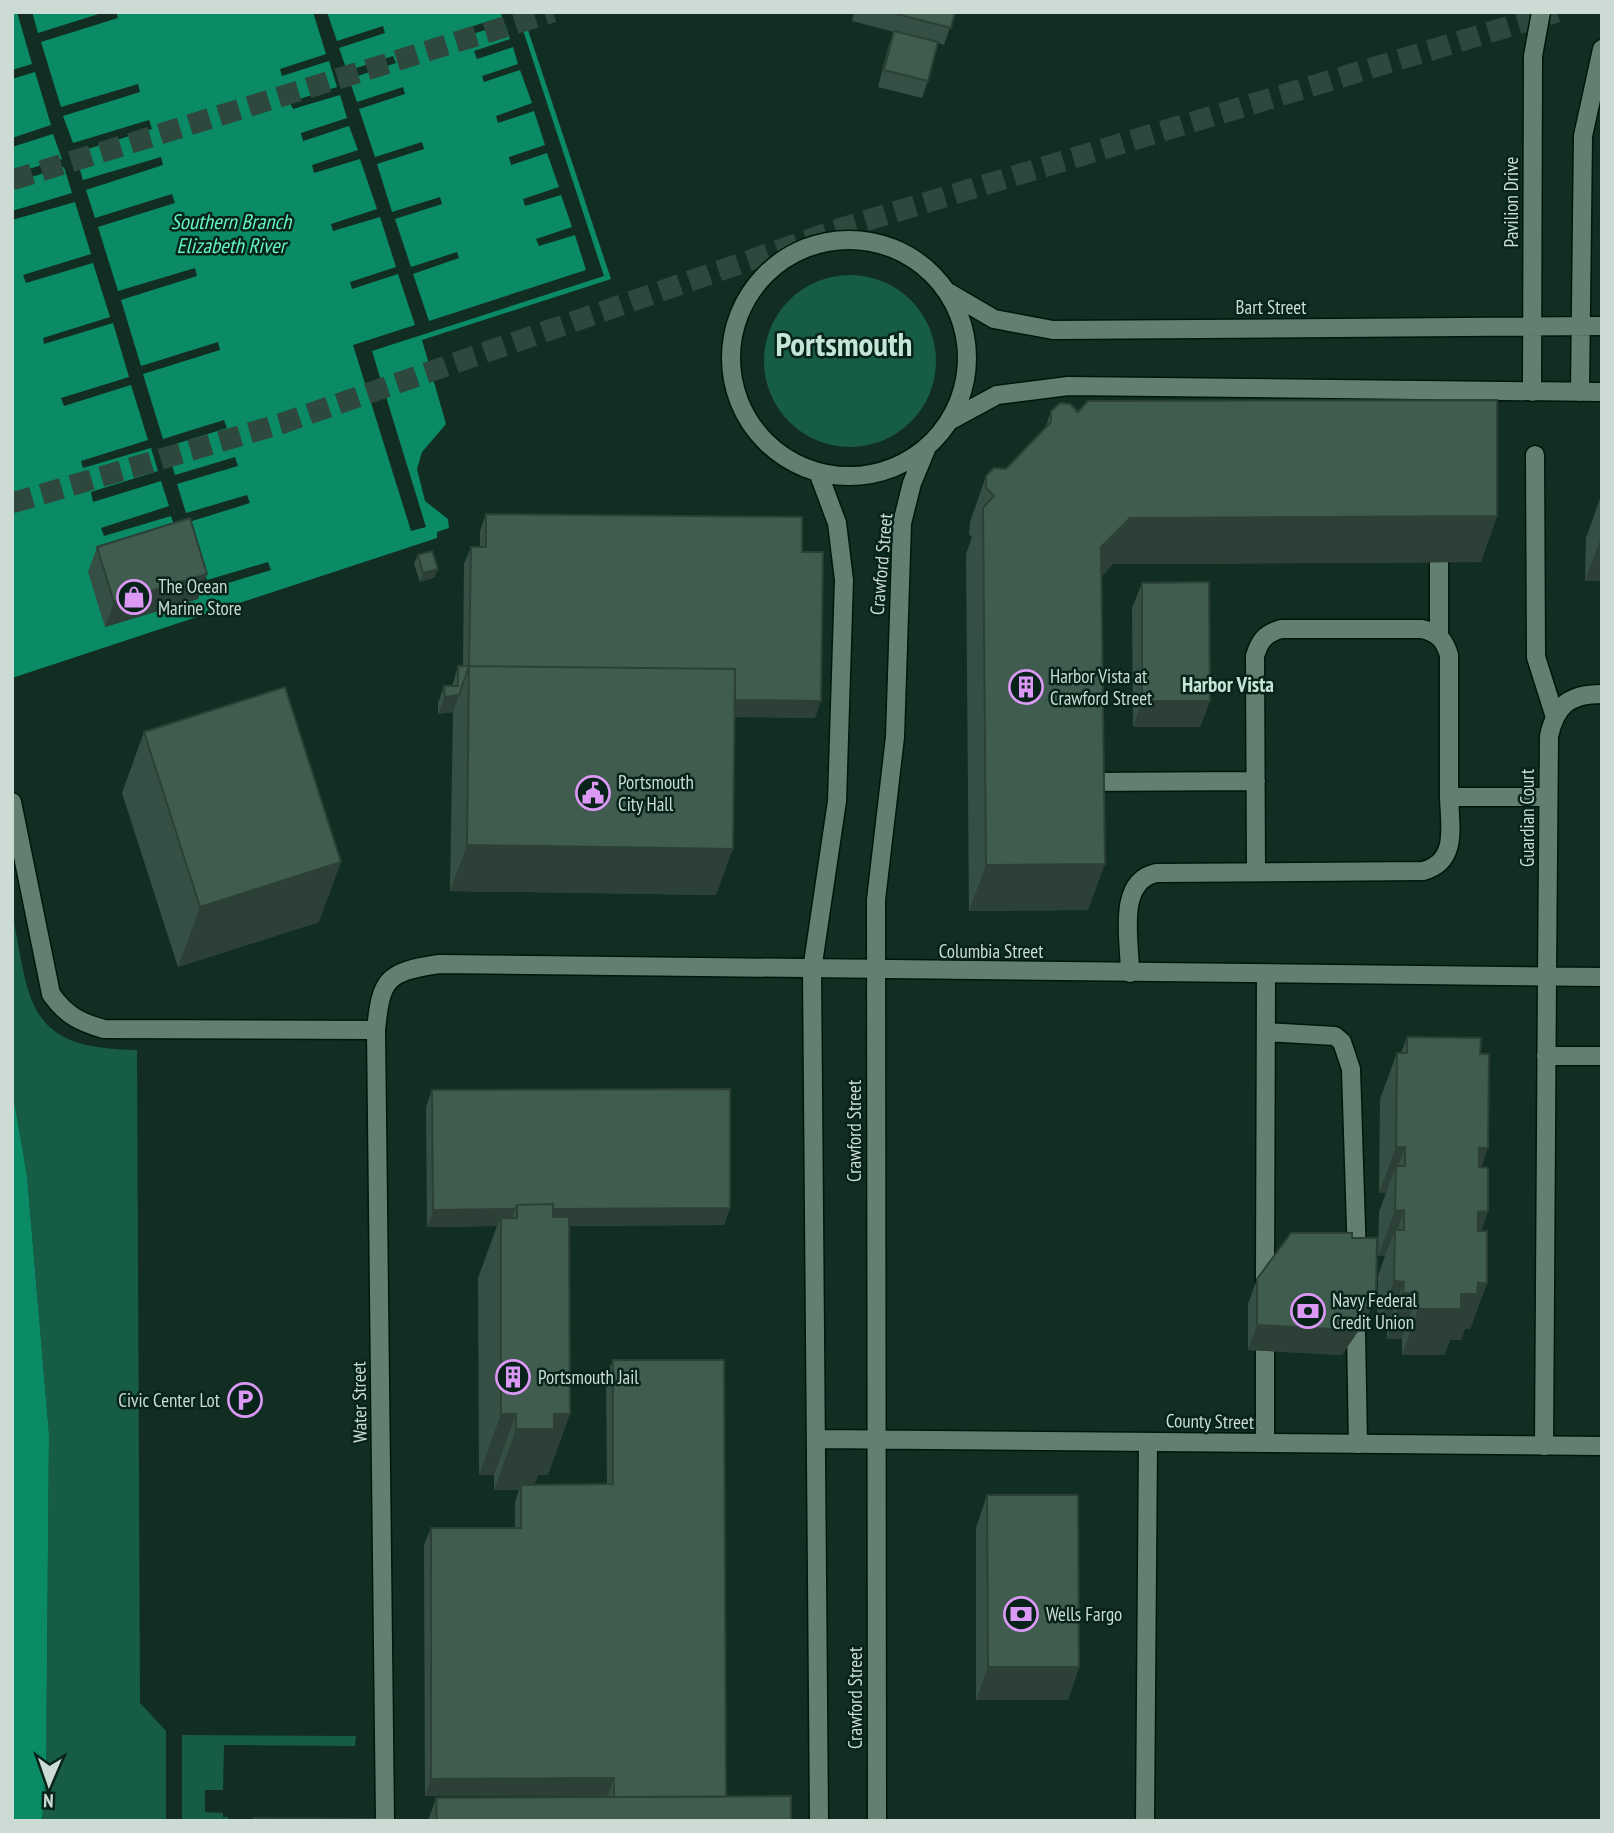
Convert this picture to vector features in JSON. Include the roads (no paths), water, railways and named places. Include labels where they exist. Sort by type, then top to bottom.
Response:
[{"type":"main road","name":"Pavilion Drive","points":[[1532,392],[1533,56],[1541,12]]},
{"type":"main road","points":[[1580,392],[1583,136],[1602,49]]},
{"type":"main road","points":[[851,239],[889,246],[922,265],[948,292],[962,323],[968,356],[963,390],[949,421],[927,447],[894,467],[856,476],[818,472],[783,457],[755,431],[736,397],[730,360],[731,348],[735,323],[752,288],[779,261],[813,244],[851,239]]},
{"type":"main road","name":"Bart Street","points":[[948,292],[994,319],[1053,330],[1602,326]]},
{"type":"main road","points":[[949,421],[997,396],[1068,386],[1602,392]]},
{"type":"main road","name":"Crawford Street","points":[[877,1821],[876,900],[895,737],[902,523],[912,483],[927,447]]},
{"type":"main road","points":[[1535,455],[1536,657],[1554,714],[1570,700],[1602,694]]},
{"type":"main road","name":"Crawford Street","points":[[818,472],[837,523],[844,580],[837,801],[812,970],[818,1439],[819,1821]]},
{"type":"main road","points":[[1439,563],[1439,636]]},
{"type":"main road","points":[[1130,973],[1129,899],[1133,886],[1142,876],[1156,873],[1423,871],[1437,868],[1446,858],[1450,845],[1449,655],[1445,642],[1439,636],[1422,629],[1282,629],[1269,633],[1259,642],[1255,656],[1256,872]]},
{"type":"main road","name":"Guardian Court","points":[[1544,1446],[1548,797],[1549,736],[1554,714]]},
{"type":"main road","points":[[1086,782],[1256,781]]},
{"type":"main road","points":[[1449,797],[1548,797]]},
{"type":"main road","points":[[12,802],[51,994],[62,1010],[77,1021],[104,1029],[376,1030]]},
{"type":"main road","name":"Columbia Street","points":[[385,985],[410,969],[439,964],[875,971],[1602,977]]},
{"type":"main road","points":[[1265,1281],[1266,974]]},
{"type":"main road","name":"Water Street","points":[[385,985],[380,993],[376,1030],[385,1821]]},
{"type":"main road","points":[[1265,1032],[1335,1036],[1348,1054],[1353,1098],[1357,1263]]},
{"type":"main road","points":[[1546,1056],[1602,1056]]},
{"type":"main road","points":[[1356,1332],[1358,1444]]},
{"type":"main road","points":[[1265,1350],[1265,1443]]},
{"type":"main road","name":"County Street","points":[[818,1439],[1602,1446]]},
{"type":"main road","points":[[1145,1821],[1148,1442]]},
{"type":"water","name":"Southern Branch Elizabeth River","points":[[12,12],[522,12],[611,279],[422,340],[446,424],[422,452],[417,469],[425,501],[448,519],[449,528],[437,532],[437,538],[12,678]]},
{"type":"water","points":[[12,1089],[27,1176],[49,1434],[46,1772],[42,1821],[12,1821]]},
{"type":"tunnel","points":[[12,180],[553,12]]},
{"type":"tunnel","points":[[12,503],[280,424],[845,227],[1557,12]]},
{"type":"place","name":"The Ocean Marine Store","points":[[134,597]]},
{"type":"place","name":"Harbor Vista at Crawford Street","points":[[1026,687]]},
{"type":"place","name":"Portsmouth City Hall","points":[[593,793]]},
{"type":"place","name":"Navy Federal Credit Union","points":[[1308,1311]]},
{"type":"place","name":"Portsmouth Jail","points":[[513,1377]]},
{"type":"place","name":"Civic Center Lot","points":[[245,1400]]},
{"type":"place","name":"Wells Fargo","points":[[1021,1614]]},
{"type":"district","name":"Portsmouth","points":[[844,343]]},
{"type":"district","name":"Harbor Vista","points":[[1228,684]]}]
